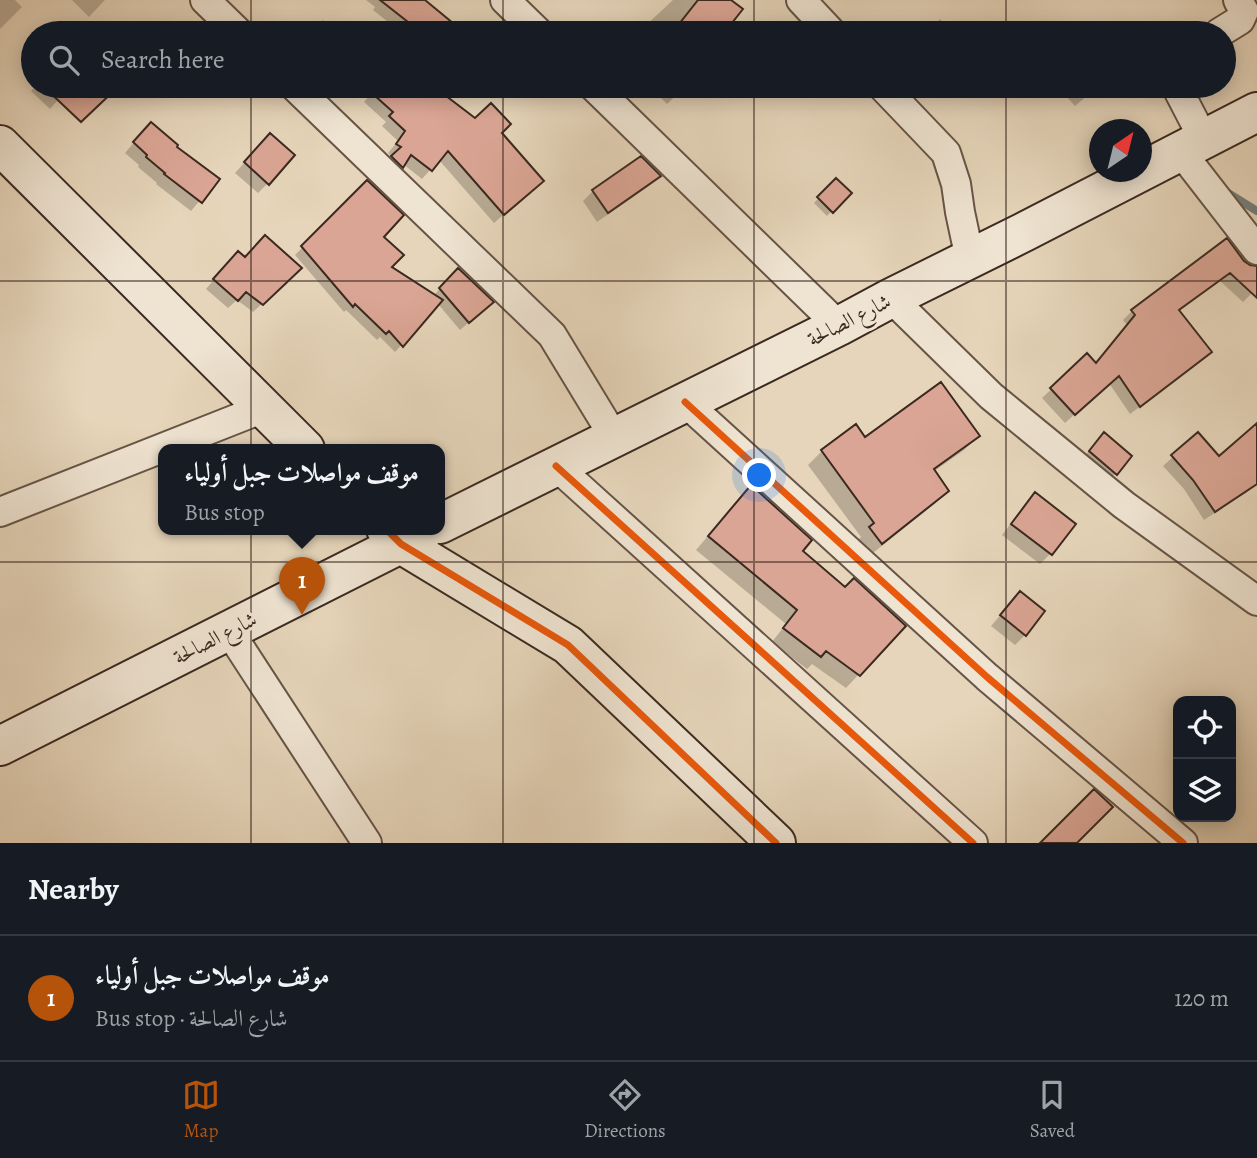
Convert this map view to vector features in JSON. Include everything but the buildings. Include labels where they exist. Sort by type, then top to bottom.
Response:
[{"type":"main road","name":"شارع الصالحة","points":[[445,522],[839,326],[1192,146],[1253,122]]},
{"type":"main road","points":[[0,145],[300,444]]},
{"type":"main road","name":"شارع الصالحة","points":[[0,746],[229,631],[404,535]]},
{"type":"main road","points":[[407,535],[568,645],[776,843]]},
{"type":"street","points":[[205,0],[227,21]]},
{"type":"street","points":[[505,0],[527,21]]},
{"type":"street","points":[[801,0],[821,21]]},
{"type":"street","points":[[1236,22],[1244,11],[1238,0]]},
{"type":"street","points":[[306,98],[552,335],[614,437]]},
{"type":"street","points":[[605,98],[839,326]]},
{"type":"street","points":[[893,98],[946,153],[956,184],[970,259]]},
{"type":"street","points":[[1179,98],[1192,146],[1257,250]]},
{"type":"street","points":[[891,298],[991,396],[1124,505],[1257,601]]},
{"type":"street","points":[[685,402],[987,677],[1183,843]]},
{"type":"street","points":[[173,444],[264,408]]},
{"type":"street","points":[[0,512],[158,450]]},
{"type":"street","points":[[556,466],[973,843]]},
{"type":"street","points":[[229,631],[367,843]]},
{"type":"waterway","points":[[1228,193],[1257,211]]},
{"type":"cycle path","points":[[685,402],[987,677],[1183,843]]},
{"type":"cycle path","points":[[556,466],[973,843]]},
{"type":"cycle path","points":[[392,535],[401,544],[568,645],[776,843]]},
{"type":"place","name":"موقف مواصلات جبل أولياء","points":[[302,615]]}]
